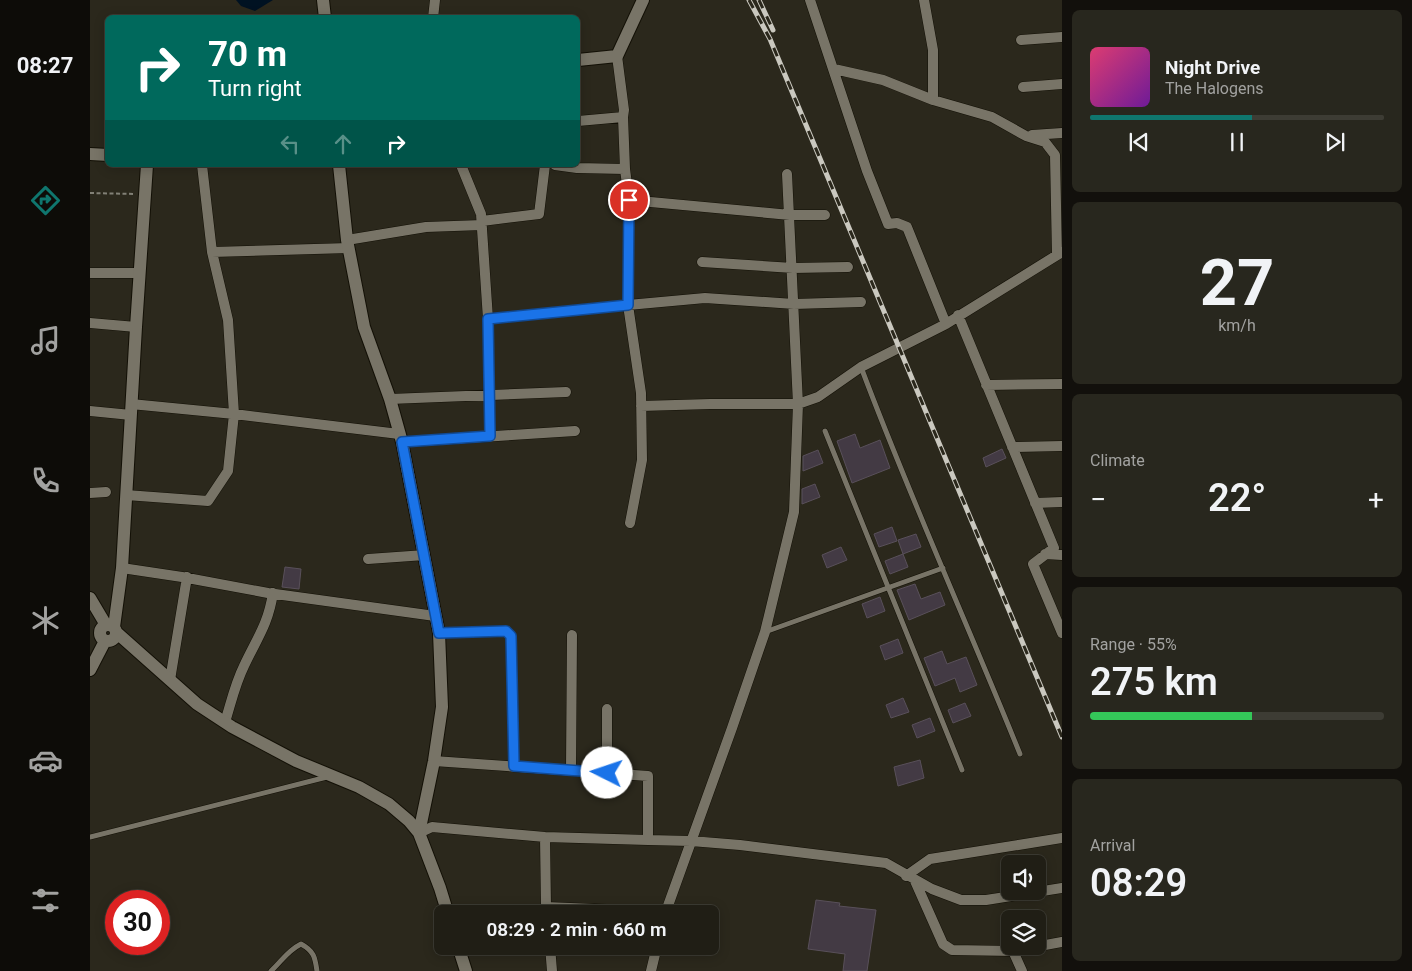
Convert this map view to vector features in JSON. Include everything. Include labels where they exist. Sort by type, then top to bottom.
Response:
[{"type":"street","points":[[323,0],[325,15]]},
{"type":"street","points":[[434,15],[436,0]]},
{"type":"street","points":[[630,523],[642,460],[642,406],[628,305],[629,200],[625,169],[624,110],[617,56],[643,0]]},
{"type":"street","points":[[810,0],[867,171],[888,224],[897,223],[907,227],[946,324]]},
{"type":"street","points":[[924,0],[933,50],[933,100]]},
{"type":"street","points":[[1020,40],[1062,37]]},
{"type":"street","points":[[580,60],[617,56]]},
{"type":"street","points":[[642,406],[798,404],[818,397],[861,368],[946,324],[1060,254],[1054,155],[1045,142],[1026,136],[992,117],[933,100],[884,80],[834,69]]},
{"type":"street","points":[[1024,87],[1062,84]]},
{"type":"street","points":[[580,121],[623,117]]},
{"type":"street","points":[[1026,136],[1062,133]]},
{"type":"street","points":[[90,154],[105,155]]},
{"type":"street","points":[[90,670],[108,631],[122,568],[147,167]]},
{"type":"street","points":[[126,495],[208,501],[228,471],[234,414],[228,320],[212,252],[202,167]]},
{"type":"street","points":[[339,167],[348,244],[364,327],[390,399],[401,438],[439,633],[442,707],[434,761],[419,833]]},
{"type":"street","points":[[462,167],[481,214],[482,223],[488,319],[490,436]]},
{"type":"street","points":[[212,252],[348,244],[426,227],[482,223],[539,214],[545,167]]},
{"type":"street","points":[[570,167],[625,169]]},
{"type":"street","points":[[669,905],[765,632],[794,512],[798,404],[793,268],[787,174]]},
{"type":"street","points":[[629,200],[790,215],[824,215]]},
{"type":"street","points":[[702,262],[793,268],[848,267]]},
{"type":"street","points":[[90,273],[140,273]]},
{"type":"street","points":[[488,319],[705,298],[794,304],[861,302]]},
{"type":"street","points":[[958,315],[1054,548],[1034,564],[1057,610],[1062,633]]},
{"type":"street","points":[[90,323],[136,327]]},
{"type":"street","points":[[986,385],[1062,384]]},
{"type":"street","points":[[390,399],[566,392]]},
{"type":"street","points":[[90,411],[131,409],[234,414],[401,438],[490,436],[575,431]]},
{"type":"street","points":[[1012,447],[1062,446]]},
{"type":"street","points":[[90,493],[106,492]]},
{"type":"street","points":[[1035,503],[1062,502]]},
{"type":"street","points":[[1046,554],[1062,555]]},
{"type":"street","points":[[368,559],[425,555]]},
{"type":"street","points":[[122,568],[274,594],[436,616]]},
{"type":"street","points":[[170,680],[187,578]]},
{"type":"street","points":[[225,722],[237,682],[268,620],[274,594]]},
{"type":"street","points":[[90,598],[108,631]]},
{"type":"street","points":[[90,614],[197,704],[225,722],[296,761],[359,787],[389,804],[409,820],[419,833],[445,905]]},
{"type":"street","points":[[439,633],[506,631],[511,636],[514,766]]},
{"type":"street","points":[[572,635],[572,770]]},
{"type":"street","points":[[607,709],[607,773]]},
{"type":"street","points":[[434,761],[648,776],[648,840]]},
{"type":"street","points":[[419,833],[432,827],[545,837],[691,841],[740,845],[886,863],[932,889],[961,900],[986,900],[1062,888]]},
{"type":"street","points":[[545,837],[547,905]]},
{"type":"street","points":[[911,878],[930,859],[1062,838]]},
{"type":"street","points":[[911,878],[939,935],[948,948],[952,950],[1001,951]]},
{"type":"street","points":[[1046,945],[1062,942]]},
{"type":"street","points":[[461,955],[466,971]]},
{"type":"street","points":[[551,955],[552,971]]},
{"type":"street","points":[[651,971],[655,955]]},
{"type":"street","points":[[1015,955],[1022,971]]},
{"type":"lane","points":[[861,368],[1020,754]]},
{"type":"lane","points":[[825,432],[962,770]]},
{"type":"lane","points":[[765,632],[944,568]]},
{"type":"lane","points":[[90,837],[332,776]]},
{"type":"lane","points":[[271,971],[290,949],[301,944],[310,949],[316,958],[317,971]]},
{"type":"path","points":[[90,193],[145,194]]},
{"type":"water","points":[[236,0],[273,0],[255,11],[241,6]]},
{"type":"building","points":[[855,434],[860,448],[880,440],[890,468],[852,483],[837,441]]},
{"type":"building","points":[[1002,449],[1006,458],[986,467],[983,458]]},
{"type":"building","points":[[818,450],[823,463],[803,471],[803,456]]},
{"type":"building","points":[[815,484],[820,497],[802,504],[802,489]]},
{"type":"building","points":[[892,527],[897,541],[879,547],[874,534]]},
{"type":"building","points":[[916,534],[921,547],[903,554],[898,540]]},
{"type":"building","points":[[841,547],[847,560],[827,568],[822,555]]},
{"type":"building","points":[[903,554],[908,567],[890,574],[885,561]]},
{"type":"building","points":[[285,567],[301,569],[299,589],[282,587]]},
{"type":"building","points":[[915,584],[921,599],[940,592],[945,605],[909,620],[897,590]]},
{"type":"building","points":[[880,597],[885,611],[867,618],[862,604]]},
{"type":"building","points":[[898,639],[903,653],[885,660],[880,646]]},
{"type":"building","points":[[942,651],[947,664],[966,657],[977,685],[960,692],[955,678],[935,686],[924,658]]},
{"type":"building","points":[[903,698],[909,712],[891,718],[886,705]]},
{"type":"building","points":[[965,703],[971,716],[953,723],[948,710]]},
{"type":"building","points":[[930,718],[935,731],[917,738],[912,725]]},
{"type":"building","points":[[920,760],[924,778],[898,786],[894,767]]},
{"type":"building","points":[[816,900],[840,903],[839,906],[876,910],[867,971],[843,971],[845,954],[808,949]]},
{"type":"railway","points":[[749,0],[770,39],[1062,737]]},
{"type":"railway","points":[[759,0],[773,30]]},
{"type":"route","points":[[607,773],[514,766],[511,636],[506,631],[439,633],[402,442],[490,436],[488,319],[628,305],[629,200]]}]
